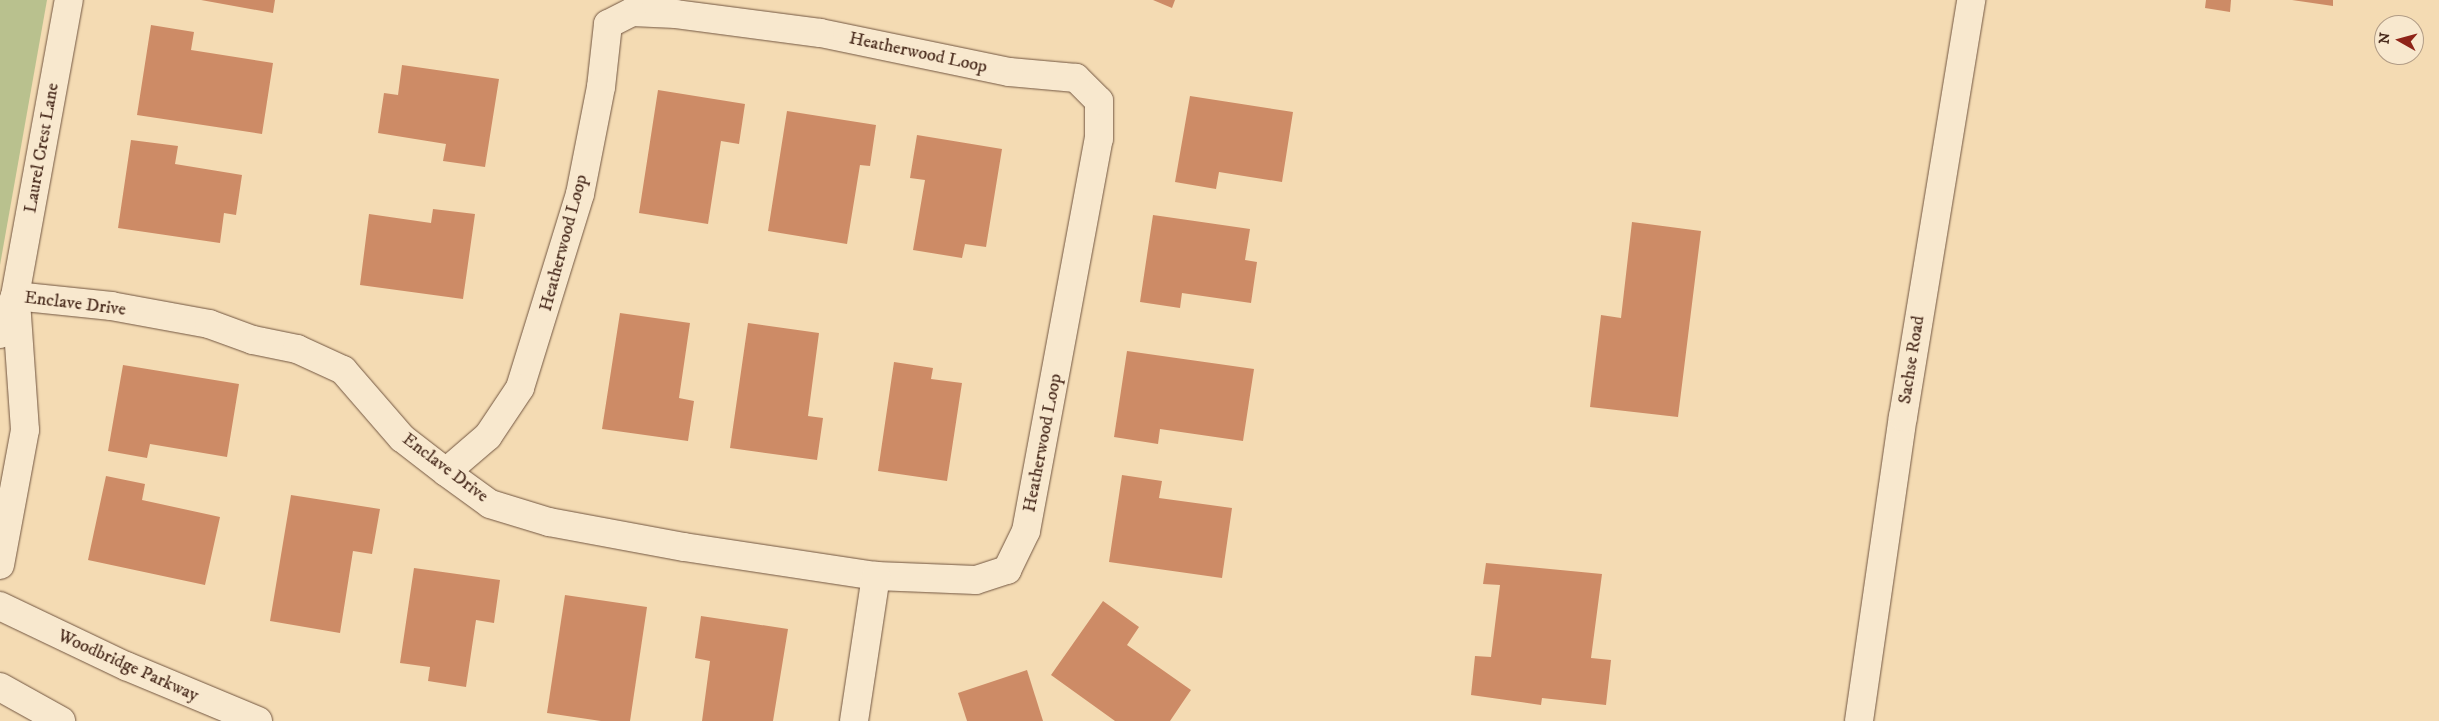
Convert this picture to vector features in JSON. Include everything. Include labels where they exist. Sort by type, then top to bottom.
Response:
[{"type":"street","name":"Laurel Crest Lane","points":[[0,334],[15,296],[69,0]]},
{"type":"street","name":"Sachse Road","points":[[1860,721],[1903,417],[1971,0]]},
{"type":"street","name":"Heatherwood Loop","points":[[446,472],[488,436],[520,388],[580,194],[601,87],[608,24],[632,12],[676,14],[820,33],[1009,72],[1076,78],[1099,101],[1099,138],[1026,531],[1007,570],[976,580],[876,576]]},
{"type":"street","name":"Laurel Crest Lane","points":[[0,565],[25,430],[15,296]]},
{"type":"street","name":"Enclave Drive","points":[[15,296],[111,306],[209,324],[253,340],[297,349],[342,370],[402,438],[490,504],[549,522],[684,546],[876,576]]},
{"type":"street","points":[[854,721],[876,576]]},
{"type":"street","name":"Woodbridge Parkway","points":[[0,606],[126,666],[258,721]]},
{"type":"street","points":[[0,687],[61,721]]},
{"type":"green space","points":[[0,0],[47,0],[0,265]]},
{"type":"building","points":[[201,0],[275,0],[273,13]]},
{"type":"building","points":[[1153,0],[1175,0],[1172,8]]},
{"type":"building","points":[[2206,0],[2231,0],[2230,12],[2205,8]]},
{"type":"building","points":[[2292,0],[2333,0],[2333,6]]},
{"type":"building","points":[[151,25],[194,32],[191,50],[273,63],[262,134],[137,115]]},
{"type":"building","points":[[402,65],[499,79],[485,167],[443,161],[446,144],[378,133],[384,93],[398,95]]},
{"type":"building","points":[[658,90],[745,104],[739,144],[721,141],[708,224],[639,213]]},
{"type":"building","points":[[1190,96],[1293,112],[1282,182],[1219,172],[1216,189],[1175,182]]},
{"type":"building","points":[[787,111],[876,125],[870,166],[860,165],[847,244],[768,231]]},
{"type":"building","points":[[917,135],[1002,149],[986,247],[965,244],[962,258],[913,250],[925,180],[910,178]]},
{"type":"building","points":[[131,140],[178,146],[175,164],[242,175],[236,215],[224,213],[220,243],[118,228]]},
{"type":"building","points":[[433,209],[475,214],[463,299],[360,285],[369,214],[431,223]]},
{"type":"building","points":[[1153,215],[1250,229],[1245,260],[1257,262],[1251,303],[1182,293],[1180,308],[1140,302]]},
{"type":"building","points":[[1632,222],[1701,231],[1678,417],[1590,407],[1601,315],[1621,318]]},
{"type":"building","points":[[620,313],[690,323],[679,398],[694,401],[688,441],[602,429]]},
{"type":"building","points":[[748,323],[819,333],[808,416],[823,418],[817,460],[730,448]]},
{"type":"building","points":[[1127,351],[1254,369],[1243,441],[1160,429],[1158,444],[1114,437]]},
{"type":"building","points":[[894,362],[933,368],[931,379],[962,383],[947,481],[878,471]]},
{"type":"building","points":[[123,365],[239,384],[227,457],[150,444],[147,458],[108,451]]},
{"type":"building","points":[[1122,475],[1162,481],[1159,498],[1232,508],[1222,578],[1109,562]]},
{"type":"building","points":[[106,476],[145,484],[142,500],[220,517],[205,585],[88,560]]},
{"type":"building","points":[[291,495],[380,509],[372,554],[353,551],[340,633],[270,621]]},
{"type":"building","points":[[1486,563],[1602,574],[1591,658],[1611,660],[1606,705],[1542,698],[1541,705],[1471,695],[1475,656],[1491,657],[1500,585],[1483,584]]},
{"type":"building","points":[[414,568],[500,580],[494,623],[476,620],[466,687],[428,681],[430,667],[400,663]]},
{"type":"building","points":[[565,595],[647,607],[630,721],[601,721],[547,713]]},
{"type":"building","points":[[1103,601],[1139,627],[1127,645],[1191,690],[1170,721],[1115,721],[1051,675]]},
{"type":"building","points":[[701,616],[788,629],[773,721],[702,721],[710,661],[695,658]]},
{"type":"building","points":[[1027,670],[1043,721],[967,721],[958,693]]}]
